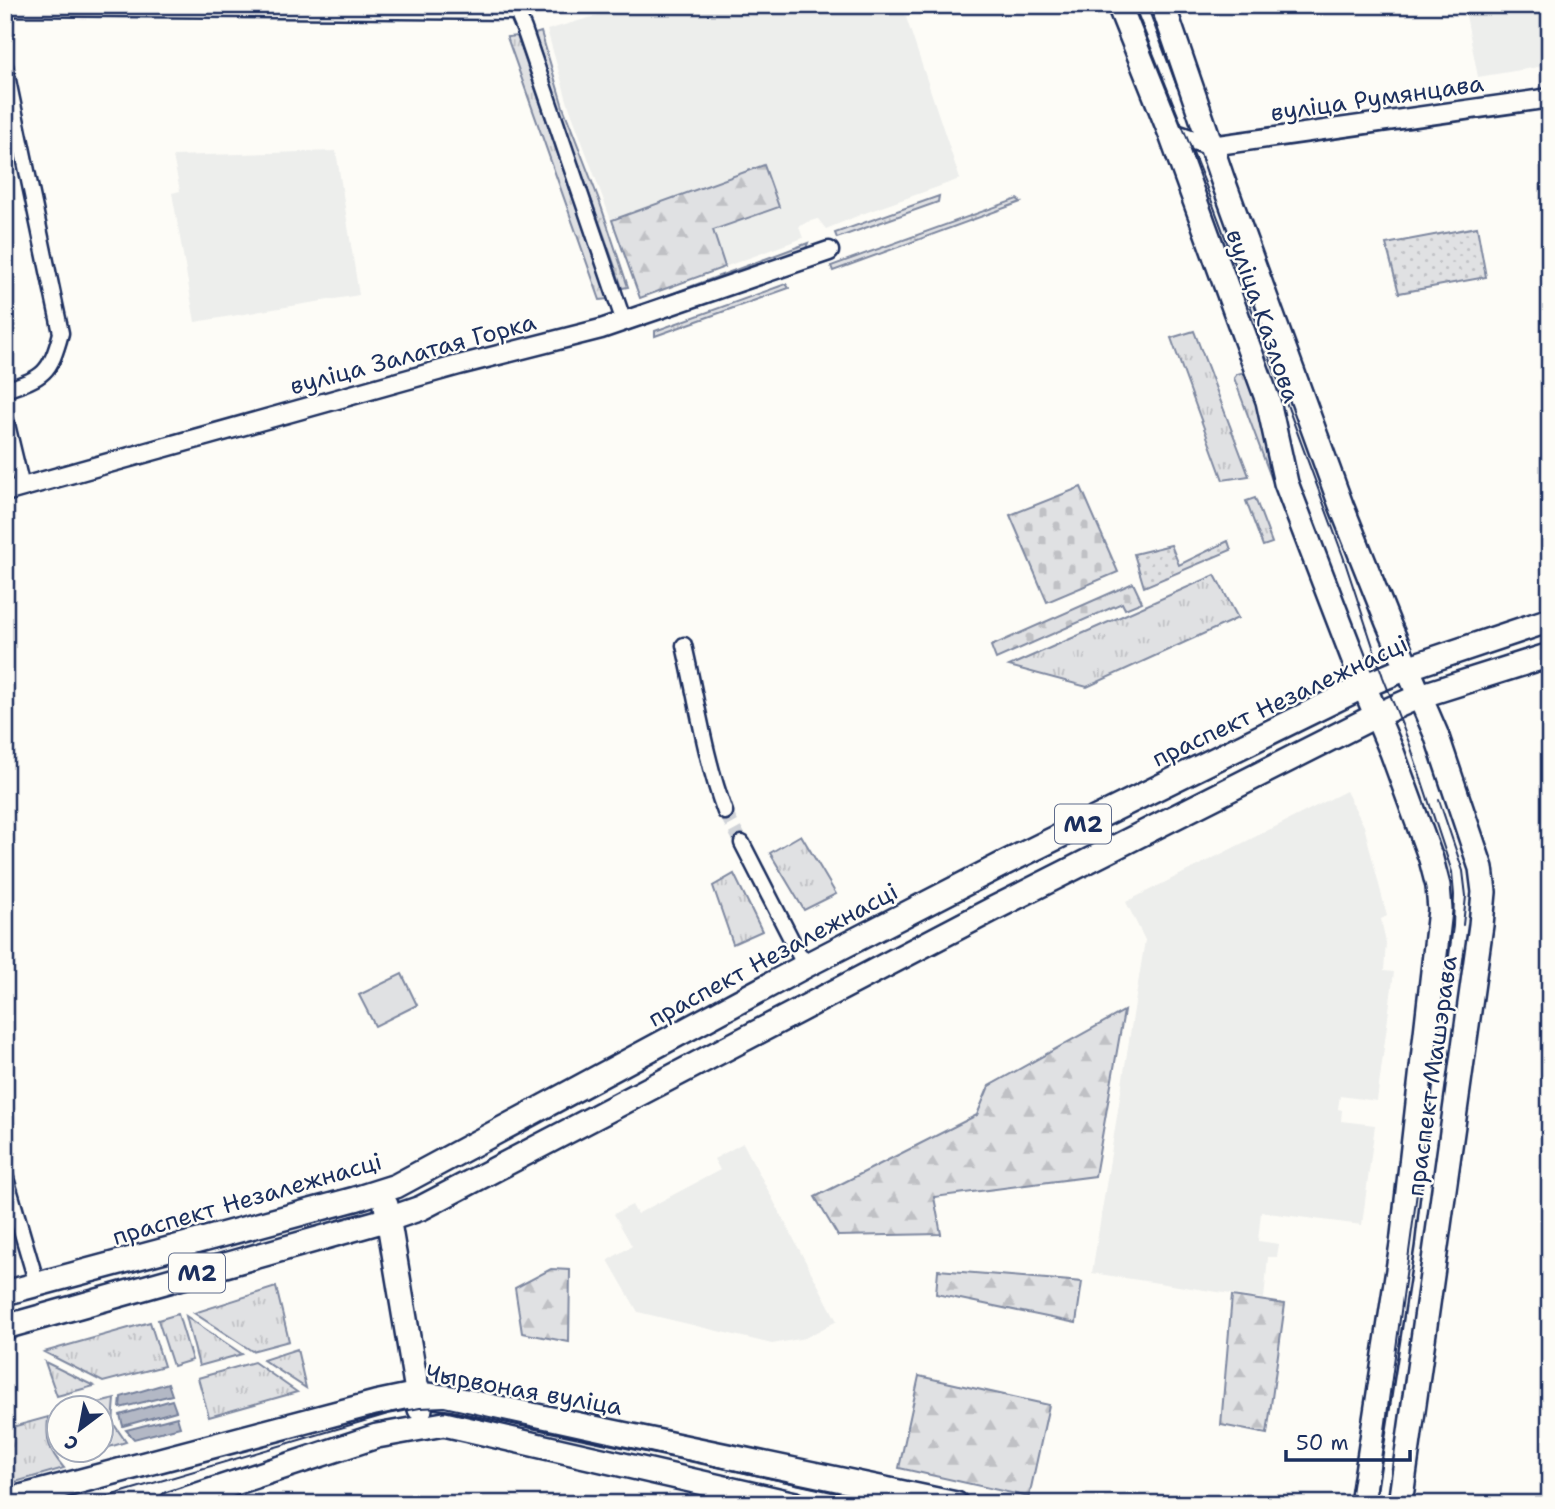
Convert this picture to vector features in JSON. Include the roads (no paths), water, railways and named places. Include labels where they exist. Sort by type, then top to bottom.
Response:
[{"type":"main road","name":"вуліца Казлова","points":[[1119,5],[1170,132],[1268,401],[1286,483],[1364,685]]},
{"type":"main road","name":"вуліца Казлова","points":[[1163,5],[1341,505],[1407,667]]},
{"type":"main road","name":"праспект Незалежнасці","points":[[5,1293],[396,1186],[805,966],[1005,863],[1364,685],[1407,667],[1550,620]]},
{"type":"main road","name":"М2","points":[[5,1328],[421,1208],[995,908],[1377,715],[1420,696],[1550,654]]},
{"type":"main road","name":"праспект Машэрава","points":[[1400,1504],[1484,892],[1481,868],[1436,734],[1407,667]]},
{"type":"main road","name":"праспект Машэрава","points":[[1362,1504],[1402,1244],[1440,910],[1438,886],[1392,752],[1364,685]]},
{"type":"main road","points":[[1418,1102],[1454,1108]]},
{"type":"main road","points":[[384,1190],[423,1426]]},
{"type":"main road","name":"Чырвоная вуліца","points":[[5,1501],[418,1394],[451,1398],[956,1504]]},
{"type":"main road","name":"Чырвоная вуліца","points":[[171,1504],[377,1436],[444,1424],[795,1504]]},
{"type":"street","points":[[5,10],[515,9],[541,5]]},
{"type":"street","points":[[515,9],[582,195],[624,322]]},
{"type":"street","points":[[5,66],[61,333],[51,363],[45,372],[34,380],[5,390]]},
{"type":"street","name":"вуліца Румянцава","points":[[1211,146],[1550,98]]},
{"type":"street","points":[[1170,132],[1211,146]]},
{"type":"street","name":"вуліца Залатая Горка","points":[[14,489],[624,322],[829,251]]},
{"type":"street","points":[[5,416],[14,489]]},
{"type":"street","points":[[684,645],[712,778],[725,812]]},
{"type":"street","points":[[742,843],[805,966]]},
{"type":"street","points":[[5,1175],[37,1284]]},
{"type":"tunnel","points":[[725,812],[742,843]]},
{"type":"tram line","points":[[1134,5],[1205,183],[1343,556],[1452,872],[1453,926],[1375,1504]]},
{"type":"tram line","points":[[1147,5],[1177,87]]},
{"type":"tram line","points":[[1439,800],[1463,871],[1466,896],[1463,925]]},
{"type":"tram line","points":[[82,1504],[388,1414],[444,1407],[887,1504]]}]
